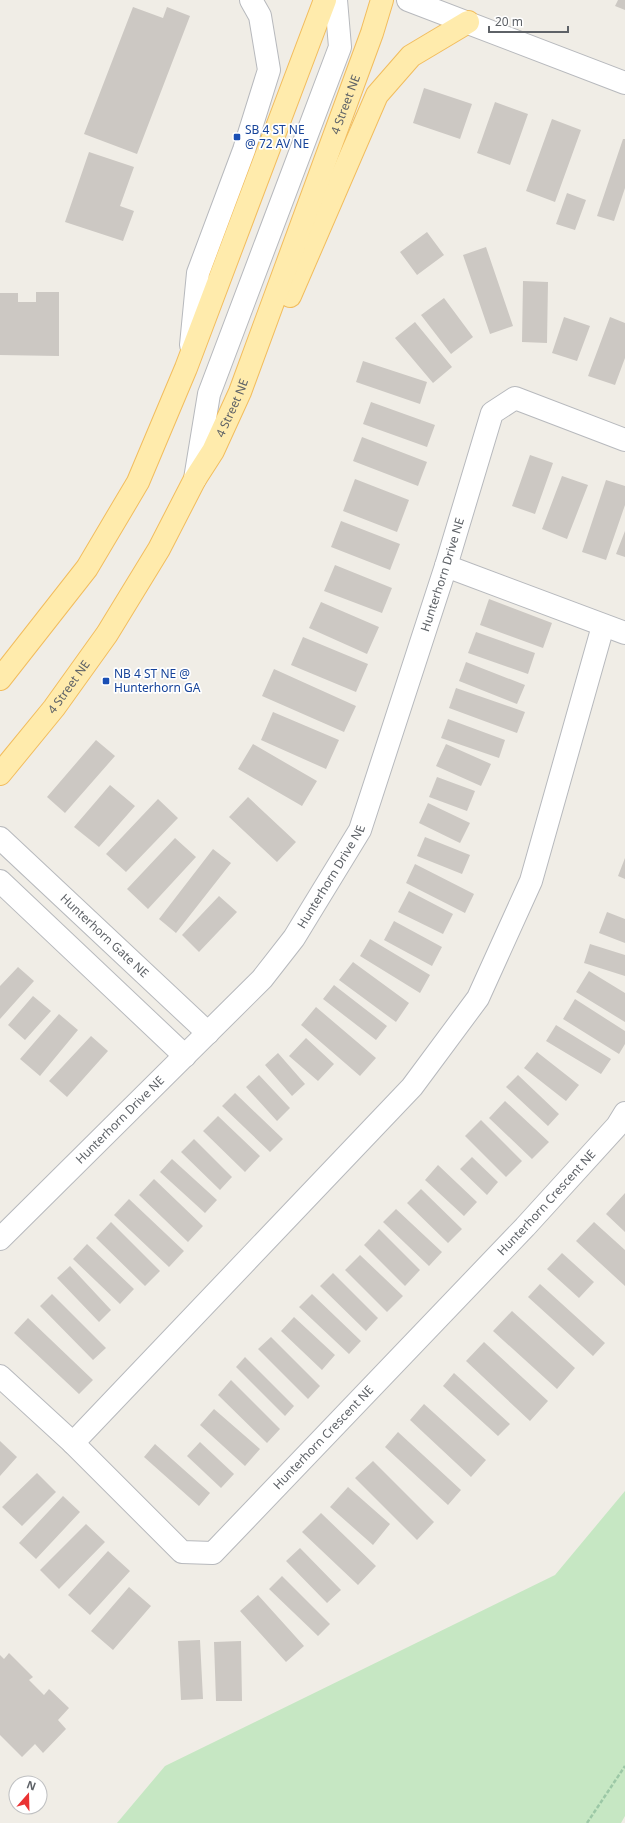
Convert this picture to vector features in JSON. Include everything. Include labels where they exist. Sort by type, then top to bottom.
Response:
[{"type":"main road","points":[[0,679],[87,568],[138,482],[190,355],[325,0]]},
{"type":"main road","name":"4 Street NE","points":[[0,774],[54,708],[106,634],[159,549],[195,479],[213,451],[240,392],[369,41],[382,0]]},
{"type":"main road","points":[[240,392],[275,331],[376,95],[411,56],[468,22]]},
{"type":"street","points":[[190,355],[198,273],[244,150],[269,70],[260,16],[251,0]]},
{"type":"street","points":[[195,479],[209,394],[340,48],[336,0]]},
{"type":"street","points":[[408,0],[625,83]]},
{"type":"street","name":"Hunterhorn Drive NE","points":[[0,1239],[262,979],[294,938],[360,830],[446,566],[492,413],[515,398],[625,440]]},
{"type":"street","points":[[446,566],[625,633]]},
{"type":"street","points":[[73,1443],[412,1087],[478,998],[531,881],[603,626]]},
{"type":"street","name":"Hunterhorn Gate NE","points":[[0,838],[208,1033]]},
{"type":"street","points":[[0,881],[185,1056]]},
{"type":"street","name":"Hunterhorn Crescent NE","points":[[0,1376],[73,1443],[182,1552],[213,1553],[525,1227],[617,1126],[625,1113]]},
{"type":"path","points":[[587,1823],[625,1766]]},
{"type":"green space","points":[[625,1491],[625,1816],[621,1823],[117,1823],[165,1766],[555,1575]]},
{"type":"building","points":[[618,0],[625,0],[625,10],[615,6]]},
{"type":"building","points":[[133,7],[163,18],[167,7],[190,16],[137,154],[84,134]]},
{"type":"building","points":[[424,88],[472,104],[460,139],[413,123]]},
{"type":"building","points":[[495,102],[528,114],[510,165],[477,153]]},
{"type":"building","points":[[552,119],[581,130],[555,202],[526,191]]},
{"type":"building","points":[[623,139],[625,139],[625,188],[614,221],[597,216]]},
{"type":"building","points":[[89,152],[134,167],[120,206],[134,211],[123,241],[65,222]]},
{"type":"building","points":[[567,193],[586,200],[575,230],[556,224]]},
{"type":"building","points":[[427,232],[444,255],[417,275],[400,252]]},
{"type":"building","points":[[486,247],[513,326],[490,334],[463,255]]},
{"type":"building","points":[[523,281],[548,282],[547,343],[522,342]]},
{"type":"building","points":[[36,292],[59,292],[59,356],[0,355],[0,293],[18,293],[18,302],[36,302]]},
{"type":"building","points":[[444,298],[473,337],[451,354],[421,315]]},
{"type":"building","points":[[564,317],[590,326],[577,361],[552,353]]},
{"type":"building","points":[[610,317],[625,323],[625,358],[615,385],[588,376]]},
{"type":"building","points":[[415,322],[452,367],[433,383],[395,338]]},
{"type":"building","points":[[363,361],[427,382],[420,404],[356,382]]},
{"type":"building","points":[[371,402],[435,425],[427,447],[363,424]]},
{"type":"building","points":[[362,437],[427,462],[418,486],[353,461]]},
{"type":"building","points":[[530,455],[553,463],[535,514],[512,506]]},
{"type":"building","points":[[562,476],[588,485],[567,539],[542,529]]},
{"type":"building","points":[[355,479],[409,500],[397,532],[343,511]]},
{"type":"building","points":[[606,480],[625,486],[625,505],[606,560],[582,552]]},
{"type":"building","points":[[341,521],[400,544],[390,570],[331,547]]},
{"type":"building","points":[[625,531],[625,557],[616,554]]},
{"type":"building","points":[[335,565],[392,588],[382,613],[324,591]]},
{"type":"building","points":[[489,599],[552,623],[543,648],[480,625]]},
{"type":"building","points":[[321,602],[379,627],[367,654],[309,628]]},
{"type":"building","points":[[476,632],[535,653],[528,674],[468,653]]},
{"type":"building","points":[[303,637],[368,664],[356,692],[291,665]]},
{"type":"building","points":[[466,662],[525,685],[517,704],[459,681]]},
{"type":"building","points":[[274,669],[356,706],[344,732],[262,696]]},
{"type":"building","points":[[456,688],[525,712],[517,733],[449,708]]},
{"type":"building","points":[[273,712],[339,740],[326,769],[261,740]]},
{"type":"building","points":[[448,719],[505,740],[499,758],[441,738]]},
{"type":"building","points":[[96,740],[115,756],[65,813],[47,797]]},
{"type":"building","points":[[253,744],[317,781],[302,806],[238,769]]},
{"type":"building","points":[[446,744],[491,764],[481,786],[436,766]]},
{"type":"building","points":[[437,777],[475,791],[467,811],[429,797]]},
{"type":"building","points":[[110,785],[135,806],[99,847],[74,827]]},
{"type":"building","points":[[248,797],[296,842],[277,862],[229,817]]},
{"type":"building","points":[[158,799],[178,818],[126,872],[106,854]]},
{"type":"building","points":[[428,803],[470,823],[460,843],[419,823]]},
{"type":"building","points":[[425,837],[470,855],[462,874],[417,856]]},
{"type":"building","points":[[175,838],[196,857],[148,909],[127,889]]},
{"type":"building","points":[[213,849],[231,863],[176,933],[159,919]]},
{"type":"building","points":[[625,858],[625,879],[618,876]]},
{"type":"building","points":[[415,864],[474,894],[465,913],[406,883]]},
{"type":"building","points":[[409,891],[453,914],[443,934],[398,912]]},
{"type":"building","points":[[219,896],[237,912],[199,952],[182,935]]},
{"type":"building","points":[[607,912],[625,919],[625,943],[599,933]]},
{"type":"building","points":[[394,921],[442,947],[432,966],[384,940]]},
{"type":"building","points":[[370,939],[430,975],[420,993],[360,956]]},
{"type":"building","points":[[590,944],[625,955],[625,976],[584,963]]},
{"type":"building","points":[[353,962],[409,1003],[396,1022],[339,980]]},
{"type":"building","points":[[18,967],[34,981],[0,1019],[0,986]]},
{"type":"building","points":[[589,971],[625,993],[625,1022],[576,992]]},
{"type":"building","points":[[334,985],[387,1026],[376,1040],[323,999]]},
{"type":"building","points":[[33,996],[51,1011],[25,1040],[8,1025]]},
{"type":"building","points":[[575,999],[625,1031],[625,1044],[619,1054],[563,1019]]},
{"type":"building","points":[[316,1007],[376,1058],[360,1076],[301,1025]]},
{"type":"building","points":[[59,1014],[78,1030],[40,1076],[20,1059]]},
{"type":"building","points":[[556,1025],[611,1059],[601,1074],[546,1041]]},
{"type":"building","points":[[91,1036],[108,1051],[67,1097],[49,1081]]},
{"type":"building","points":[[306,1038],[334,1064],[318,1081],[289,1056]]},
{"type":"building","points":[[537,1052],[579,1085],[566,1101],[524,1068]]},
{"type":"building","points":[[278,1053],[305,1084],[292,1096],[265,1065]]},
{"type":"building","points":[[259,1075],[290,1108],[277,1121],[246,1087]]},
{"type":"building","points":[[518,1075],[559,1114],[548,1126],[506,1087]]},
{"type":"building","points":[[235,1093],[283,1139],[270,1152],[222,1106]]},
{"type":"building","points":[[505,1101],[549,1142],[532,1159],[489,1118]]},
{"type":"building","points":[[218,1116],[260,1156],[245,1172],[203,1131]]},
{"type":"building","points":[[481,1120],[522,1161],[506,1177],[465,1136]]},
{"type":"building","points":[[194,1139],[232,1177],[220,1190],[181,1152]]},
{"type":"building","points":[[472,1157],[498,1182],[487,1195],[460,1169]]},
{"type":"building","points":[[172,1159],[217,1200],[205,1213],[160,1172]]},
{"type":"building","points":[[438,1165],[477,1202],[464,1216],[425,1180]]},
{"type":"building","points":[[154,1179],[203,1226],[188,1242],[139,1195]]},
{"type":"building","points":[[421,1189],[462,1229],[448,1243],[407,1203]]},
{"type":"building","points":[[625,1193],[625,1232],[606,1214]]},
{"type":"building","points":[[129,1199],[184,1251],[169,1267],[114,1215]]},
{"type":"building","points":[[396,1209],[442,1252],[429,1266],[383,1222]]},
{"type":"building","points":[[111,1222],[160,1271],[145,1286],[96,1238]]},
{"type":"building","points":[[594,1222],[625,1250],[625,1286],[576,1241]]},
{"type":"building","points":[[379,1229],[420,1270],[405,1286],[364,1245]]},
{"type":"building","points":[[87,1244],[134,1289],[120,1304],[73,1259]]},
{"type":"building","points":[[562,1253],[594,1282],[579,1298],[547,1269]]},
{"type":"building","points":[[360,1255],[403,1296],[387,1312],[345,1270]]},
{"type":"building","points":[[70,1266],[111,1310],[99,1322],[57,1278]]},
{"type":"building","points":[[333,1273],[378,1318],[366,1331],[320,1286]]},
{"type":"building","points":[[540,1284],[605,1343],[593,1356],[528,1297]]},
{"type":"building","points":[[52,1294],[106,1348],[93,1360],[40,1306]]},
{"type":"building","points":[[312,1294],[361,1341],[349,1354],[299,1307]]},
{"type":"building","points":[[512,1311],[575,1368],[557,1389],[493,1331]]},
{"type":"building","points":[[294,1317],[335,1355],[322,1370],[281,1331]]},
{"type":"building","points":[[28,1318],[93,1380],[79,1394],[14,1333]]},
{"type":"building","points":[[271,1337],[320,1386],[308,1399],[258,1349]]},
{"type":"building","points":[[484,1342],[548,1401],[530,1421],[466,1361]]},
{"type":"building","points":[[245,1357],[294,1406],[285,1416],[236,1367]]},
{"type":"building","points":[[454,1373],[510,1424],[498,1436],[443,1386]]},
{"type":"building","points":[[231,1380],[280,1429],[267,1443],[218,1395]]},
{"type":"building","points":[[424,1404],[486,1460],[471,1477],[410,1420]]},
{"type":"building","points":[[214,1409],[260,1449],[245,1466],[200,1425]]},
{"type":"building","points":[[398,1432],[461,1490],[448,1505],[385,1447]]},
{"type":"building","points":[[0,1441],[17,1457],[0,1476]]},
{"type":"building","points":[[200,1442],[234,1474],[221,1488],[187,1456]]},
{"type":"building","points":[[155,1444],[210,1493],[199,1506],[144,1457]]},
{"type":"building","points":[[373,1461],[434,1522],[417,1540],[355,1478]]},
{"type":"building","points":[[37,1473],[56,1492],[22,1526],[2,1507]]},
{"type":"building","points":[[348,1487],[390,1524],[373,1545],[330,1507]]},
{"type":"building","points":[[63,1496],[80,1512],[36,1559],[19,1543]]},
{"type":"building","points":[[321,1513],[376,1566],[358,1585],[302,1532]]},
{"type":"building","points":[[86,1524],[105,1542],[59,1589],[40,1570]]},
{"type":"building","points":[[300,1548],[341,1590],[327,1603],[286,1561]]},
{"type":"building","points":[[108,1551],[130,1571],[90,1615],[68,1595]]},
{"type":"building","points":[[282,1576],[330,1624],[318,1636],[269,1589]]},
{"type":"building","points":[[129,1587],[151,1606],[113,1650],[91,1631]]},
{"type":"building","points":[[258,1595],[304,1646],[286,1662],[240,1611]]},
{"type":"building","points":[[200,1640],[203,1699],[181,1700],[178,1641]]},
{"type":"building","points":[[241,1641],[242,1701],[216,1701],[214,1642]]},
{"type":"building","points":[[9,1653],[33,1677],[29,1680],[44,1695],[49,1689],[69,1708],[58,1720],[66,1729],[43,1753],[35,1744],[22,1757],[0,1735],[0,1655],[4,1659]]},
{"type":"place","name":"SB 4 ST NE @ 72 AV NE","points":[[237,137]]},
{"type":"place","name":"NB 4 ST NE @ Hunterhorn GA","points":[[106,681]]}]
